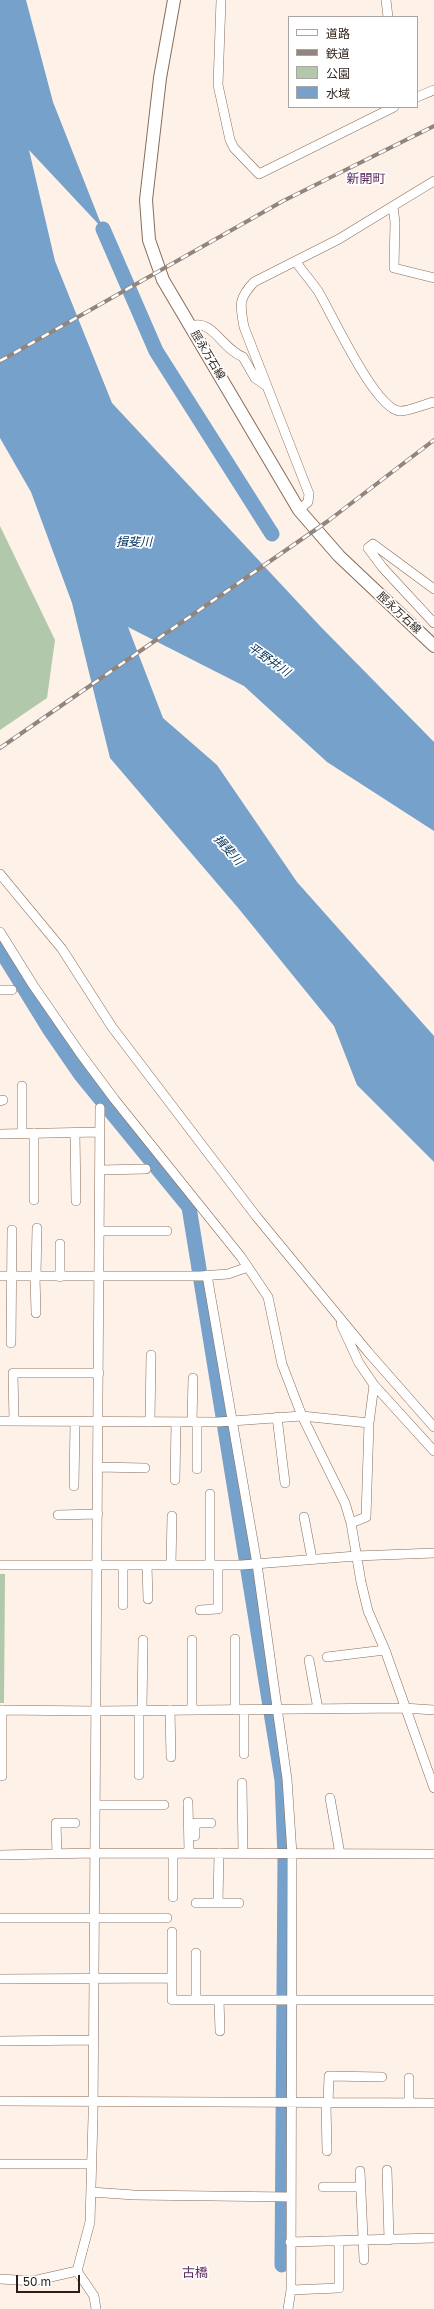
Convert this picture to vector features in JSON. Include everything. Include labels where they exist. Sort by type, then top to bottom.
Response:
[{"type":"main road","name":"脛永万石線","points":[[174,0],[160,78],[146,200],[149,240],[163,280],[299,510],[339,556],[434,646]]},
{"type":"street","points":[[167,0],[171,16]]},
{"type":"street","points":[[221,0],[218,85],[230,140],[234,148],[259,174],[392,108]]},
{"type":"street","points":[[386,0],[388,16]]},
{"type":"street","points":[[418,97],[434,90]]},
{"type":"street","points":[[299,510],[308,502],[309,494],[300,466],[265,385],[262,368],[244,327],[240,306],[243,293],[254,282],[339,239],[434,181]]},
{"type":"street","points":[[393,207],[395,222],[394,268],[434,278]]},
{"type":"street","points":[[296,262],[317,291],[370,385],[383,400],[397,411],[407,411],[418,405],[434,402]]},
{"type":"street","points":[[190,326],[198,323],[208,327],[232,353],[243,357],[254,378],[265,385]]},
{"type":"street","points":[[434,589],[373,544],[368,548],[383,568],[434,623]]},
{"type":"street","points":[[0,874],[62,948],[112,1027],[256,1216],[336,1313],[434,1427]]},
{"type":"street","points":[[0,932],[33,985],[115,1100],[248,1267],[268,1296],[282,1364],[302,1416],[345,1502],[351,1523],[356,1556],[368,1611],[385,1650],[404,1708],[430,1763],[434,1788]]},
{"type":"street","points":[[0,990],[12,990]]},
{"type":"street","points":[[22,1086],[22,1133]]},
{"type":"street","points":[[76,2271],[90,2222],[92,2164],[100,1277],[100,1108]]},
{"type":"street","points":[[0,1134],[100,1132]]},
{"type":"street","points":[[34,1133],[34,1200]]},
{"type":"street","points":[[75,1133],[76,1201]]},
{"type":"street","points":[[100,1170],[146,1169]]},
{"type":"street","points":[[36,1313],[37,1228]]},
{"type":"street","points":[[12,1230],[12,1343]]},
{"type":"street","points":[[100,1231],[167,1231]]},
{"type":"street","points":[[60,1244],[60,1276]]},
{"type":"street","points":[[0,1276],[100,1277],[207,1275],[228,1274],[248,1267]]},
{"type":"street","points":[[207,1275],[257,1564],[287,1779],[292,1854],[292,2104],[290,2197],[291,2290],[288,2309]]},
{"type":"street","points":[[336,1313],[359,1363],[374,1385],[434,1451]]},
{"type":"street","points":[[150,1354],[150,1422]]},
{"type":"street","points":[[14,1421],[13,1373],[99,1373]]},
{"type":"street","points":[[193,1378],[197,1469]]},
{"type":"street","points":[[351,1523],[366,1517],[369,1423],[374,1385]]},
{"type":"street","points":[[0,1421],[194,1422],[302,1416],[369,1423]]},
{"type":"street","points":[[277,1417],[285,1483]]},
{"type":"street","points":[[74,1486],[76,1422]]},
{"type":"street","points":[[175,1480],[176,1422]]},
{"type":"street","points":[[98,1468],[144,1468]]},
{"type":"street","points":[[200,1610],[218,1609],[210,1494]]},
{"type":"street","points":[[58,1515],[98,1514]]},
{"type":"street","points":[[172,1516],[172,1566]]},
{"type":"street","points":[[304,1517],[312,1559]]},
{"type":"street","points":[[0,1565],[242,1566],[312,1559],[434,1552]]},
{"type":"street","points":[[123,1566],[123,1605]]},
{"type":"street","points":[[147,1566],[148,1599]]},
{"type":"street","points":[[235,1639],[244,1754]]},
{"type":"street","points":[[139,1775],[143,1640]]},
{"type":"street","points":[[192,1640],[192,1710]]},
{"type":"street","points":[[327,1657],[385,1650]]},
{"type":"street","points":[[309,1660],[318,1709]]},
{"type":"street","points":[[2,1776],[1,1710],[96,1711],[404,1708],[434,1710]]},
{"type":"street","points":[[170,1710],[171,1757]]},
{"type":"street","points":[[242,1783],[243,1854]]},
{"type":"street","points":[[330,1798],[340,1854]]},
{"type":"street","points":[[188,1802],[192,1853]]},
{"type":"street","points":[[96,1805],[164,1805]]},
{"type":"street","points":[[57,1854],[56,1823],[75,1823]]},
{"type":"street","points":[[192,1853],[195,1823],[211,1823]]},
{"type":"street","points":[[0,1855],[95,1853],[434,1854]]},
{"type":"street","points":[[173,1853],[173,1897]]},
{"type":"street","points":[[218,1903],[219,1853]]},
{"type":"street","points":[[196,1903],[239,1903]]},
{"type":"street","points":[[0,1918],[167,1918]]},
{"type":"street","points":[[172,1932],[172,2000],[434,2000]]},
{"type":"street","points":[[196,1953],[196,2000]]},
{"type":"street","points":[[0,1980],[171,1978]]},
{"type":"street","points":[[219,2000],[220,2031]]},
{"type":"street","points":[[0,2041],[93,2040]]},
{"type":"street","points":[[327,2151],[327,2104],[329,2076],[382,2077]]},
{"type":"street","points":[[409,2078],[409,2103]]},
{"type":"street","points":[[0,2101],[434,2104]]},
{"type":"street","points":[[0,2164],[92,2164]]},
{"type":"street","points":[[387,2170],[389,2240]]},
{"type":"street","points":[[360,2171],[364,2260]]},
{"type":"street","points":[[323,2187],[361,2187]]},
{"type":"street","points":[[91,2192],[134,2195],[290,2197]]},
{"type":"street","points":[[290,2242],[434,2238]]},
{"type":"street","points":[[291,2290],[339,2288],[339,2241]]},
{"type":"street","points":[[0,2279],[33,2281],[76,2271]]},
{"type":"street","points":[[76,2271],[94,2296],[96,2309]]},
{"type":"green space","points":[[0,526],[55,640],[47,698],[0,730]]},
{"type":"green space","points":[[0,1574],[5,1574],[4,1703],[0,1703]]},
{"type":"water","points":[[0,0],[26,0],[53,102],[103,229],[29,150],[55,261],[112,403],[320,626],[434,742],[434,831],[327,762],[244,686],[128,627],[163,718],[217,765],[297,882],[434,1036],[434,1162],[357,1085],[334,1026],[239,909],[110,758],[72,603],[31,492],[0,438]]},
{"type":"waterway","points":[[103,229],[156,351],[272,534]]},
{"type":"waterway","points":[[0,949],[50,1030],[81,1075],[189,1207],[282,1780],[285,1857],[282,2265]]},
{"type":"railway","points":[[0,361],[283,201],[434,126]]},
{"type":"railway","points":[[0,748],[328,521],[434,440]]},
{"type":"district","name":"新開町","points":[[366,179]]},
{"type":"district","name":"古橋","points":[[195,2273]]},
{"type":"water label","name":"揖斐川","points":[[134,542]]},
{"type":"water label","name":"平野井川","points":[[269,660]]},
{"type":"water label","name":"揖斐川","points":[[228,850]]}]
